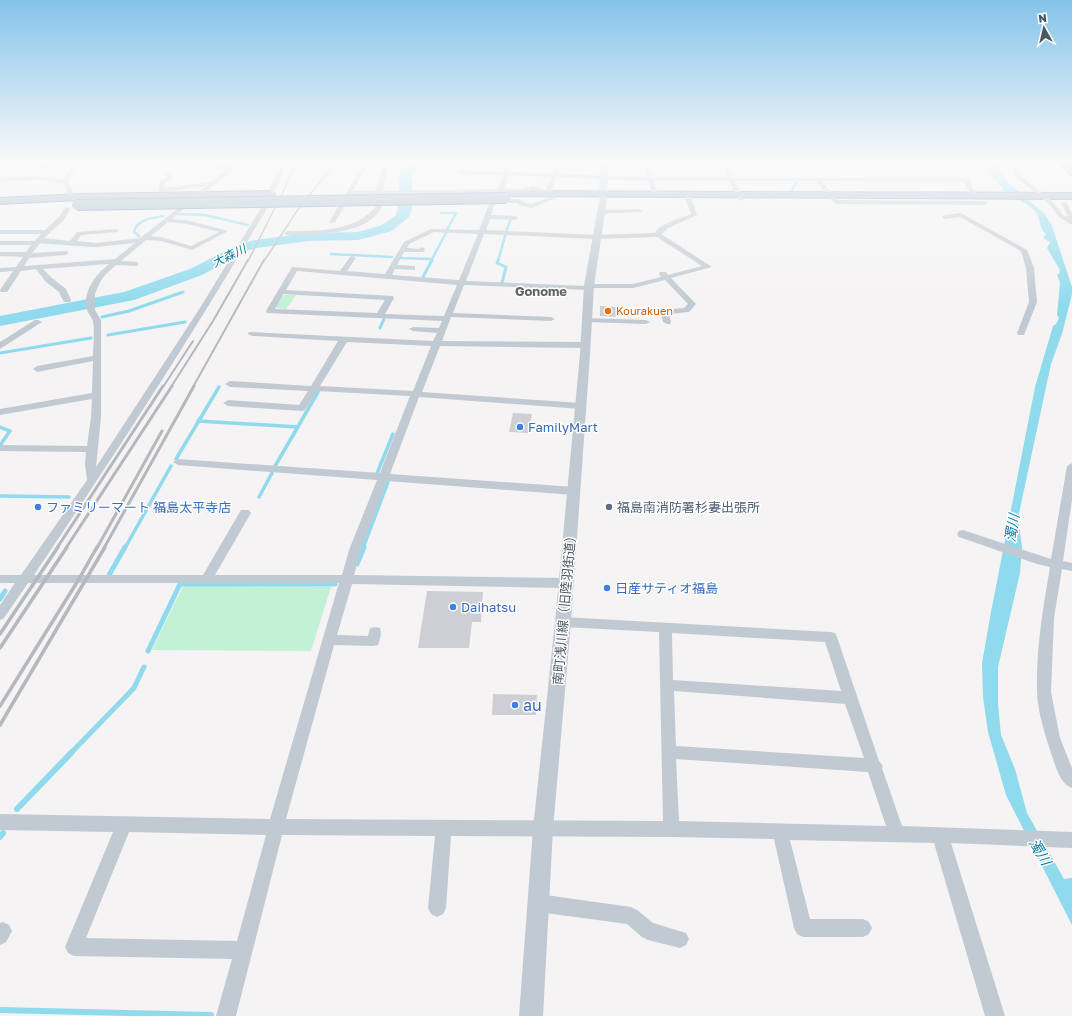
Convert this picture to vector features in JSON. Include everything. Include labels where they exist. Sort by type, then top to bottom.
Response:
[{"type":"street","points":[[4,290],[37,242],[45,232],[63,218],[66,210]]},
{"type":"street","points":[[92,482],[90,464],[96,395],[97,358],[97,320],[91,310],[92,294],[96,282],[103,272],[178,210]]},
{"type":"street","points":[[0,615],[92,482],[263,210]]},
{"type":"street","points":[[332,222],[339,210]]},
{"type":"street","points":[[287,233],[328,230],[352,226],[372,217],[379,210]]},
{"type":"street","points":[[226,1016],[276,827],[328,640],[355,550],[441,331],[462,283],[487,217],[491,210]]},
{"type":"street","name":"南町浅川線（旧陸羽街道）","points":[[530,1016],[543,829],[563,622],[586,345],[589,287],[600,210]]},
{"type":"street","points":[[658,235],[658,232],[666,227],[694,215],[692,210]]},
{"type":"street","points":[[1057,210],[1061,216],[1072,223]]},
{"type":"street","points":[[945,217],[961,215],[1024,250],[1030,268],[1033,302],[1021,333]]},
{"type":"street","points":[[487,217],[515,218]]},
{"type":"street","points":[[0,243],[37,242],[96,245],[143,239],[162,239],[192,248],[225,231],[187,222],[166,220]]},
{"type":"street","points":[[265,319],[280,292],[296,269],[313,273],[343,272],[462,283],[589,287],[633,286],[708,266],[658,235],[596,237],[433,230],[418,238],[406,242],[387,276]]},
{"type":"street","points":[[72,243],[79,234],[116,231]]},
{"type":"street","points":[[0,232],[45,232]]},
{"type":"street","points":[[402,250],[422,250]]},
{"type":"street","points":[[0,254],[27,255],[66,253]]},
{"type":"street","points":[[343,272],[352,258]]},
{"type":"street","points":[[0,270],[114,262],[135,264]]},
{"type":"street","points":[[38,267],[49,280],[63,291],[67,300]]},
{"type":"street","points":[[393,267],[412,268]]},
{"type":"street","points":[[660,272],[692,304],[690,308],[686,310],[665,312],[667,322]]},
{"type":"street","points":[[280,292],[390,298],[380,315]]},
{"type":"street","points":[[270,311],[552,319]]},
{"type":"street","points":[[587,320],[646,322]]},
{"type":"street","points":[[0,346],[38,322]]},
{"type":"street","points":[[413,329],[441,331]]},
{"type":"street","points":[[252,334],[436,344],[586,345]]},
{"type":"street","points":[[228,403],[302,408],[344,339]]},
{"type":"street","points":[[37,370],[97,358]]},
{"type":"street","points":[[230,384],[416,394],[581,406]]},
{"type":"street","points":[[0,412],[96,395]]},
{"type":"street","points":[[0,448],[92,449]]},
{"type":"street","points":[[178,462],[574,491]]},
{"type":"street","points":[[1072,466],[1048,618],[1044,692],[1053,738],[1063,767],[1072,781]]},
{"type":"street","points":[[207,578],[245,513]]},
{"type":"street","points":[[963,534],[1041,561],[1072,567]]},
{"type":"street","points":[[0,579],[207,578],[566,583]]},
{"type":"street","points":[[563,622],[830,637],[897,835]]},
{"type":"street","points":[[666,628],[671,829]]},
{"type":"street","points":[[328,640],[373,641],[375,632]]},
{"type":"street","points":[[667,685],[851,698]]},
{"type":"street","points":[[668,752],[874,766]]},
{"type":"street","points":[[0,822],[276,827],[671,829],[940,835],[1072,840]]},
{"type":"street","points":[[124,825],[74,947],[244,950]]},
{"type":"street","points":[[437,908],[444,828]]},
{"type":"street","points":[[780,831],[803,928],[863,928]]},
{"type":"street","points":[[940,835],[995,1016]]},
{"type":"street","points":[[538,903],[631,916],[648,931],[680,939]]},
{"type":"green space","points":[[296,295],[286,309],[278,308],[276,306],[281,296]]},
{"type":"green space","points":[[183,586],[331,587],[311,651],[152,650]]},
{"type":"water","name":"濁川","points":[[1034,210],[1041,210],[1045,214],[1052,226],[1072,287],[1072,294],[1062,334],[1051,364],[1018,518],[1022,547],[1020,573],[998,667],[998,704],[1001,735],[1015,769],[1027,813],[1064,879],[1072,878],[1072,925],[1006,795],[988,732],[983,697],[982,663],[1035,387],[1053,326],[1059,318],[1057,315],[1060,283],[1057,274],[1059,274],[1060,270],[1047,248],[1050,242],[1043,238],[1046,234],[1042,229]]},
{"type":"building","name":"Kourakuen","points":[[600,306],[616,307],[617,317],[600,316]]},
{"type":"building","name":"FamilyMart","points":[[513,413],[532,414],[528,433],[509,432]]},
{"type":"building","name":"Daihatsu","points":[[427,591],[483,592],[481,622],[472,622],[469,648],[418,648]]},
{"type":"building","name":"au","points":[[493,694],[537,695],[536,715],[492,715]]},
{"type":"waterway","name":"大森川","points":[[0,321],[128,296],[196,272],[244,247],[255,244],[308,237],[358,236],[387,228],[402,217],[404,210]]},
{"type":"waterway","points":[[441,213],[456,213],[447,230]]},
{"type":"waterway","points":[[178,214],[205,215],[248,225]]},
{"type":"waterway","points":[[139,236],[134,232],[138,224],[146,220],[163,216]]},
{"type":"waterway","points":[[506,232],[511,218]]},
{"type":"waterway","points":[[431,261],[447,231]]},
{"type":"waterway","points":[[498,261],[505,236]]},
{"type":"waterway","points":[[40,242],[97,246]]},
{"type":"waterway","points":[[331,254],[392,257]]},
{"type":"waterway","points":[[400,258],[432,259]]},
{"type":"waterway","points":[[423,277],[432,260]]},
{"type":"waterway","points":[[498,260],[497,263],[506,267],[502,283]]},
{"type":"waterway","points":[[102,317],[129,311],[183,292]]},
{"type":"waterway","points":[[380,328],[384,319]]},
{"type":"waterway","points":[[108,335],[185,322]]},
{"type":"waterway","points":[[0,353],[91,338]]},
{"type":"waterway","points":[[199,421],[219,387]]},
{"type":"waterway","points":[[298,427],[318,392]]},
{"type":"waterway","points":[[176,459],[199,421]]},
{"type":"waterway","points":[[199,421],[298,427]]},
{"type":"waterway","points":[[0,427],[10,431],[1,444]]},
{"type":"waterway","points":[[274,468],[298,427]]},
{"type":"waterway","points":[[376,476],[393,434]]},
{"type":"waterway","points":[[125,548],[171,466]]},
{"type":"waterway","points":[[259,497],[272,473]]},
{"type":"waterway","points":[[363,548],[388,482]]},
{"type":"waterway","points":[[0,496],[69,497]]},
{"type":"waterway","points":[[109,575],[125,547]]},
{"type":"waterway","points":[[357,564],[364,547]]},
{"type":"waterway","points":[[148,651],[180,584],[335,584]]},
{"type":"waterway","points":[[0,599],[5,591]]},
{"type":"waterway","points":[[71,753],[134,688],[144,667]]},
{"type":"waterway","points":[[17,809],[72,752]]},
{"type":"waterway","points":[[0,837],[3,833]]},
{"type":"waterway","points":[[0,1010],[211,1015]]},
{"type":"railway","points":[[248,261],[274,210]]},
{"type":"railway","points":[[264,261],[297,210]]},
{"type":"railway","points":[[171,387],[213,321],[248,260]]},
{"type":"railway","points":[[193,387],[264,260]]},
{"type":"railway","points":[[163,387],[193,341]]},
{"type":"railway","points":[[57,548],[163,386]]},
{"type":"railway","points":[[66,548],[172,386]]},
{"type":"railway","points":[[104,548],[194,386]]},
{"type":"railway","points":[[97,548],[162,431]]},
{"type":"railway","points":[[0,634],[58,547]]},
{"type":"railway","points":[[0,648],[67,547]]},
{"type":"railway","points":[[0,706],[79,579],[97,547]]},
{"type":"railway","points":[[0,725],[105,547]]},
{"type":"place","name":"Kourakuen","points":[[608,311]]},
{"type":"place","name":"FamilyMart","points":[[520,427]]},
{"type":"place","name":"ファミリーマート 福島太平寺店","points":[[38,507]]},
{"type":"place","name":"福島南消防署杉妻出張所","points":[[609,507]]},
{"type":"place","name":"日産サティオ福島","points":[[607,588]]},
{"type":"place","name":"Daihatsu","points":[[453,607]]},
{"type":"place","name":"au","points":[[515,705]]},
{"type":"district","name":"Gonome","points":[[541,291]]}]
